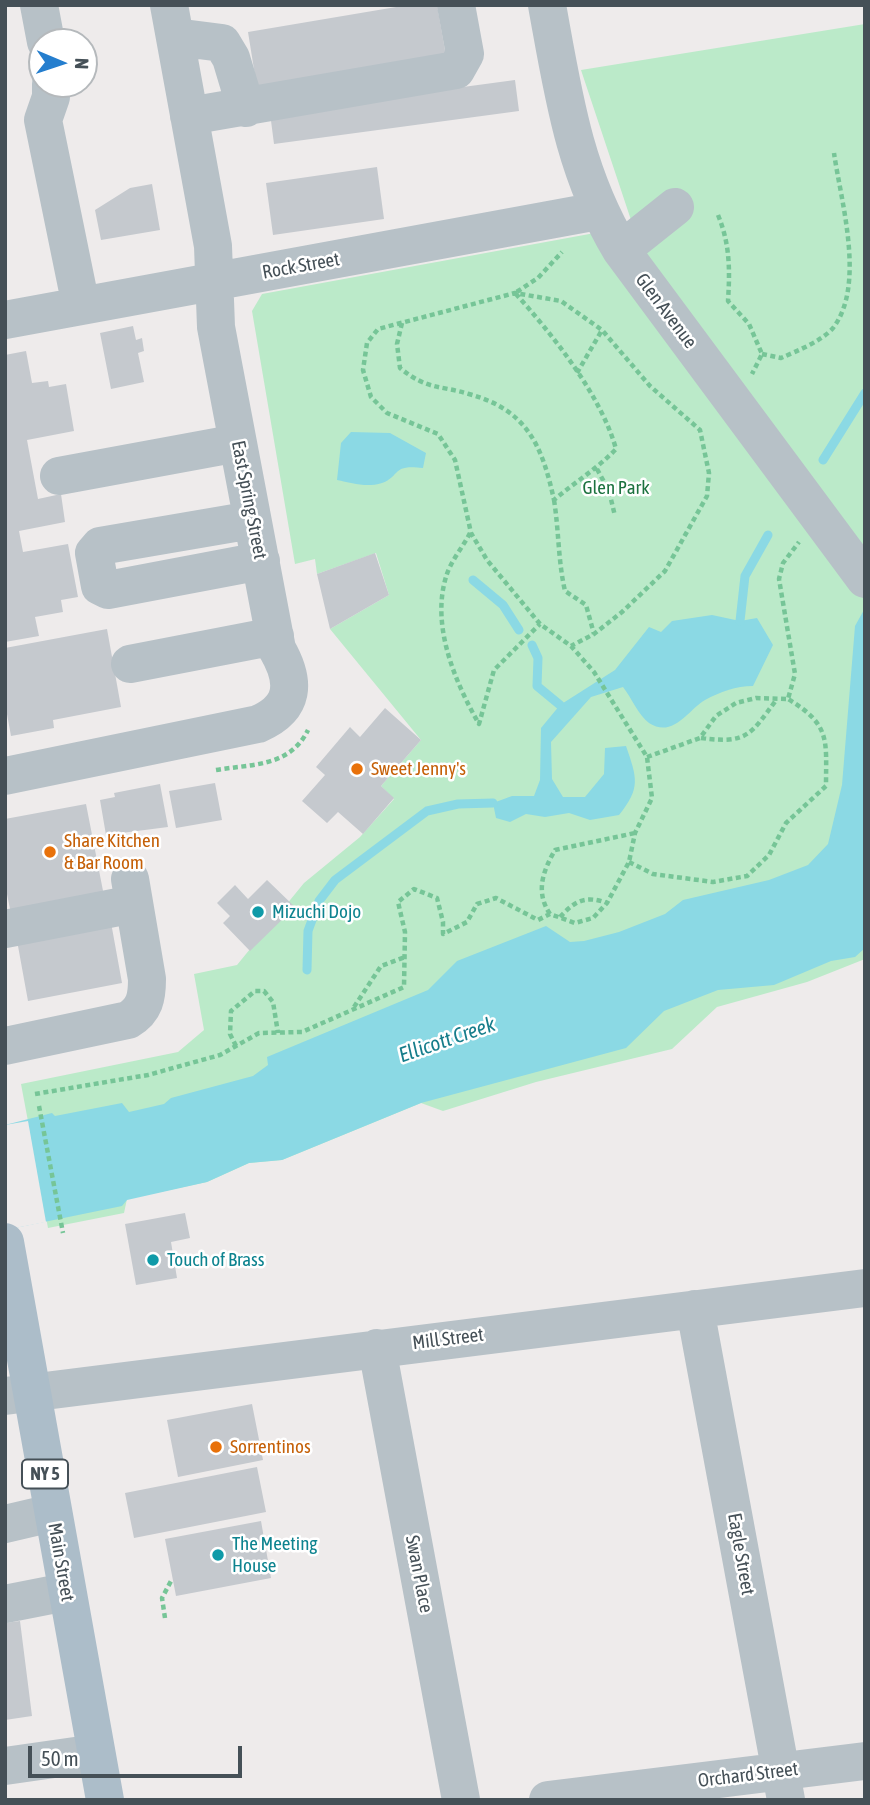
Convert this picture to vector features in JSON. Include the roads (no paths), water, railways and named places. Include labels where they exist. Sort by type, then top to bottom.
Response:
[{"type":"main road","name":"Main Street","points":[[5,1242],[14,1388],[52,1513],[105,1800]]},
{"type":"street","points":[[39,5],[43,28]]},
{"type":"street","points":[[189,117],[456,70],[465,54],[456,5]]},
{"type":"street","name":"Glen Avenue","points":[[547,5],[577,156],[598,211],[621,250],[862,576]]},
{"type":"street","points":[[172,21],[222,43],[231,58],[246,108]]},
{"type":"street","name":"East Spring Street","points":[[5,776],[258,724],[273,718],[282,710],[289,692],[286,665],[276,642],[216,327],[213,246],[172,21]]},
{"type":"street","points":[[48,98],[43,120],[81,306]]},
{"type":"street","points":[[621,250],[675,207]]},
{"type":"street","name":"Rock Street","points":[[5,320],[598,211]]},
{"type":"street","points":[[58,475],[238,443]]},
{"type":"street","points":[[253,520],[100,546],[94,553],[97,578],[100,586],[108,590],[261,561]]},
{"type":"street","points":[[130,664],[276,642]]},
{"type":"street","points":[[5,929],[132,892],[147,995],[135,1015],[128,1020],[5,1046]]},
{"type":"street","name":"Mill Street","points":[[14,1388],[377,1348],[865,1288]]},
{"type":"street","name":"Eagle Street","points":[[695,1309],[783,1786]]},
{"type":"street","name":"Swan Place","points":[[377,1348],[461,1800]]},
{"type":"street","points":[[5,1524],[52,1513]]},
{"type":"street","points":[[5,1604],[66,1592]]},
{"type":"street","points":[[5,1766],[96,1753]]},
{"type":"street","name":"Orchard Street","points":[[548,1800],[783,1786],[865,1761]]},
{"type":"water","points":[[351,432],[390,433],[426,453],[423,468],[401,469],[388,480],[370,485],[337,480],[341,443]]},
{"type":"water","name":"Ellicott Creek","points":[[865,608],[865,948],[855,957],[831,961],[774,985],[718,990],[664,1011],[626,1048],[421,1103],[282,1160],[249,1163],[207,1182],[127,1200],[122,1206],[5,1230],[5,1125],[52,1113],[55,1116],[122,1103],[129,1112],[253,1076],[268,1065],[267,1057],[428,990],[457,961],[546,926],[570,942],[584,941],[619,932],[665,914],[683,900],[769,880],[808,865],[828,844],[842,785],[855,626]]},
{"type":"water","points":[[712,615],[740,621],[757,618],[773,645],[753,686],[734,688],[711,697],[680,721],[666,727],[658,727],[645,720],[623,687],[591,697],[551,742],[552,779],[563,797],[585,797],[604,774],[605,748],[626,746],[635,782],[631,797],[619,815],[590,820],[569,813],[545,817],[526,814],[510,822],[496,818],[493,803],[512,796],[534,796],[540,780],[541,728],[560,705],[615,670],[649,627],[661,632],[672,621]]},
{"type":"waterway","points":[[823,460],[865,393]]},
{"type":"waterway","points":[[740,621],[745,576],[768,535]]},
{"type":"waterway","points":[[473,580],[503,605],[519,630]]},
{"type":"waterway","points":[[532,645],[538,658],[537,686],[560,705]]},
{"type":"waterway","points":[[307,970],[308,931],[319,901],[335,880],[427,811],[458,804],[493,803]]},
{"type":"place","name":"Sweet Jenny's","points":[[357,769]]},
{"type":"place","name":"Share Kitchen & Bar Room","points":[[50,852]]},
{"type":"place","name":"Mizuchi Dojo","points":[[258,912]]},
{"type":"place","name":"Touch of Brass","points":[[153,1260]]},
{"type":"place","name":"Sorrentinos","points":[[216,1447]]},
{"type":"place","name":"The Meeting House","points":[[218,1555]]},
{"type":"park label","name":"Glen Park","points":[[616,488]]}]
